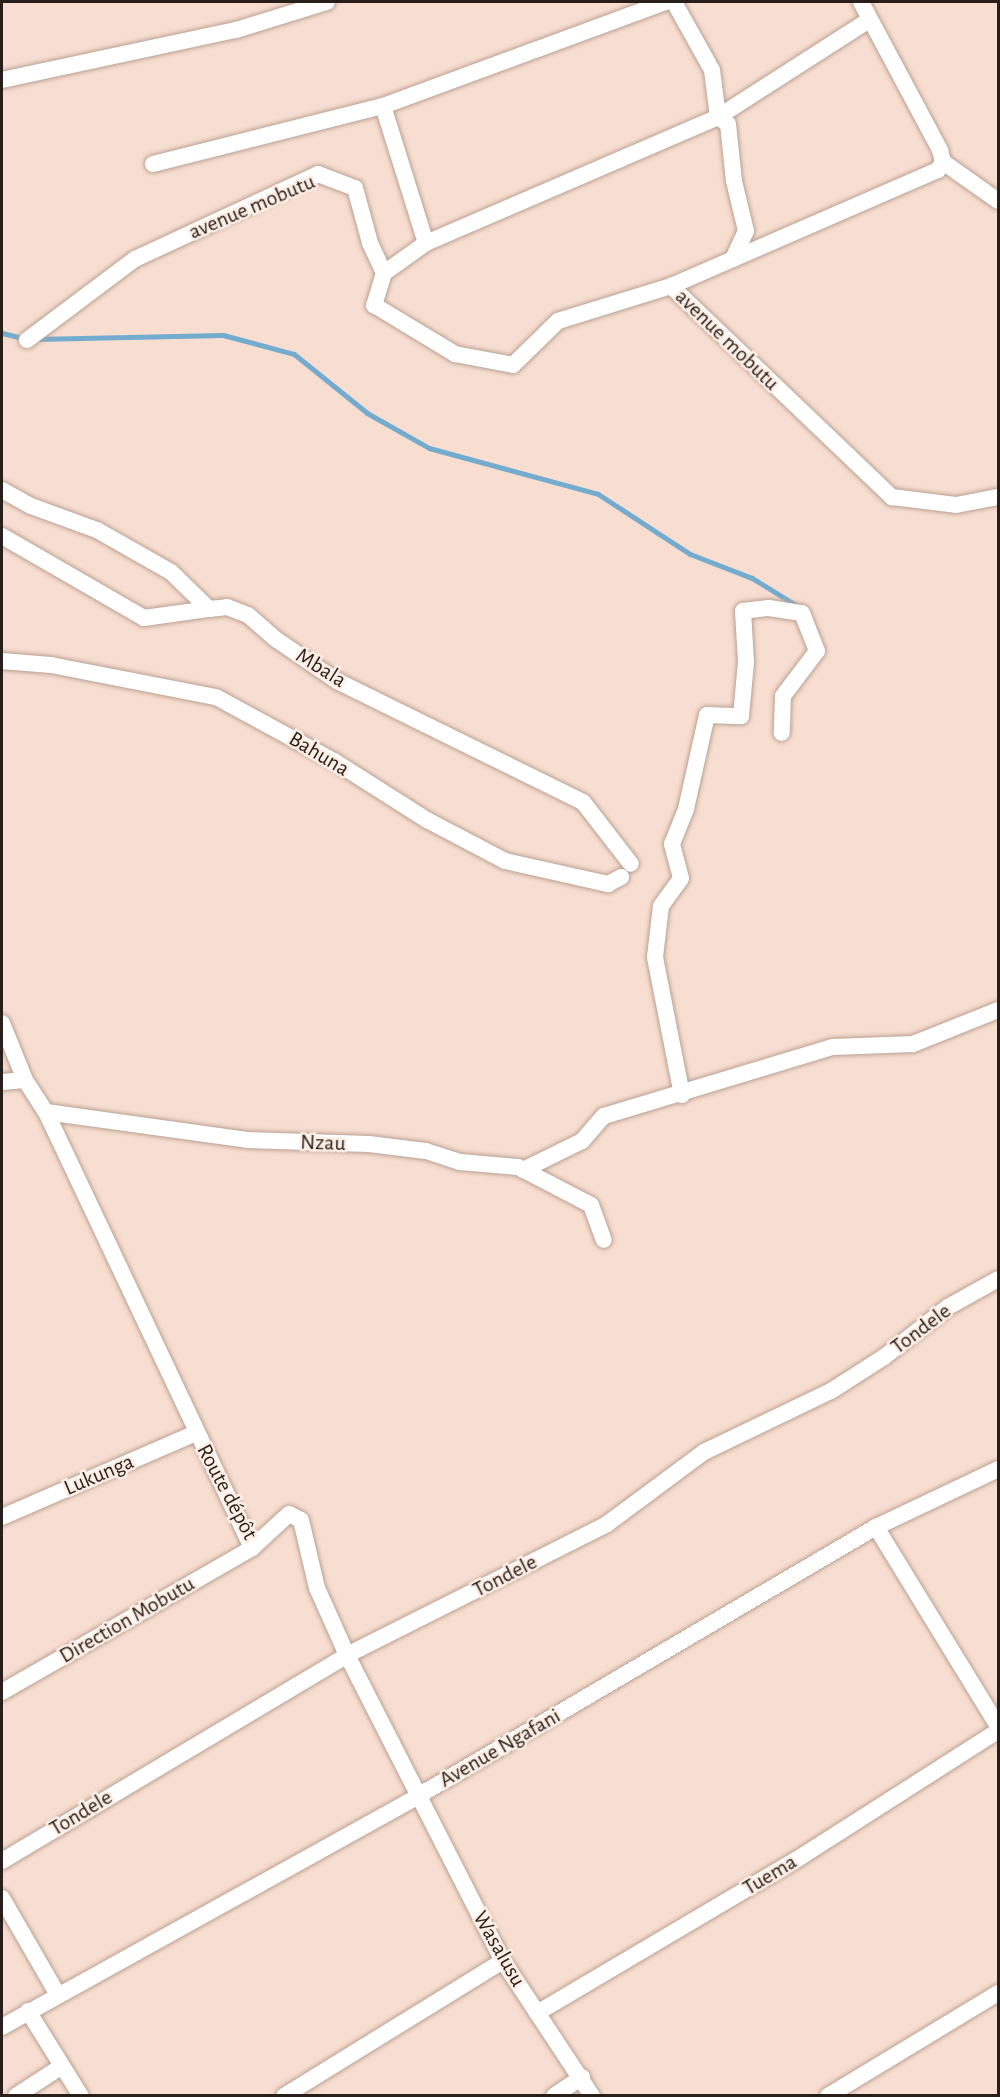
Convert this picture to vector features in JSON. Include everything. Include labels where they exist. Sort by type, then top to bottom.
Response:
[{"type":"street","points":[[2,80],[236,30],[327,2]]},
{"type":"street","points":[[153,164],[383,106],[665,2]]},
{"type":"street","points":[[674,2],[712,70],[718,117],[728,124],[734,181],[746,231],[733,259]]},
{"type":"street","points":[[861,2],[943,162],[999,201]]},
{"type":"street","points":[[384,273],[426,243],[718,117],[869,20]]},
{"type":"street","points":[[383,106],[426,243]]},
{"type":"street","points":[[671,286],[938,170],[943,162]]},
{"type":"street","name":"avenue mobutu","points":[[27,340],[135,259],[318,174],[355,188],[370,243],[384,273],[374,305],[455,354],[513,365],[558,321],[671,286],[892,496],[956,505],[999,497]]},
{"type":"street","points":[[2,490],[31,506],[97,530],[171,572],[209,609]]},
{"type":"street","name":"Mbala","points":[[2,536],[144,618],[227,607],[248,615],[277,640],[337,681],[583,802],[631,864]]},
{"type":"street","points":[[682,1095],[655,957],[661,906],[681,878],[672,844],[686,809],[707,715],[741,716],[746,662],[743,611],[769,608],[802,613],[817,651],[783,696],[782,733]]},
{"type":"street","name":"Bahuna","points":[[2,661],[51,665],[216,697],[334,761],[427,820],[505,861],[608,884],[621,877]]},
{"type":"street","points":[[523,1170],[582,1141],[604,1116],[682,1095],[833,1047],[913,1044],[999,1011]]},
{"type":"street","points":[[2,1023],[25,1080],[46,1112]]},
{"type":"street","points":[[2,1082],[25,1080]]},
{"type":"street","name":"Nzau","points":[[46,1112],[247,1140],[369,1144],[426,1151],[460,1162],[523,1170],[591,1205],[604,1240]]},
{"type":"street","name":"Route dépôt","points":[[46,1112],[252,1548],[289,1514],[301,1520],[317,1588],[347,1655],[418,1796]]},
{"type":"street","name":"Tondele","points":[[2,1860],[347,1655],[607,1524],[704,1452],[831,1391],[884,1357],[948,1307],[999,1278]]},
{"type":"street","name":"Lukunga","points":[[2,1517],[196,1433]]},
{"type":"street","name":"Avenue Ngafani","points":[[2,2027],[418,1796],[876,1527],[999,1469]]},
{"type":"street","points":[[876,1527],[999,1726]]},
{"type":"street","name":"Direction Mobutu","points":[[2,1692],[252,1548]]},
{"type":"street","name":"Tuema","points":[[537,2013],[796,1860],[999,1731]]},
{"type":"street","name":"Wasalusu","points":[[418,1796],[503,1961],[582,2077],[592,2096]]},
{"type":"street","points":[[2,1898],[58,1995]]},
{"type":"street","points":[[284,2096],[503,1961]]},
{"type":"street","points":[[828,2096],[999,1993]]},
{"type":"street","points":[[28,2011],[81,2096]]},
{"type":"street","points":[[16,2096],[62,2066]]},
{"type":"street","points":[[554,2096],[582,2077]]},
{"type":"waterway","points":[[2,333],[26,339]]},
{"type":"waterway","points":[[35,339],[223,335],[294,354],[367,413],[429,448],[598,494],[690,554],[752,578],[799,607]]}]
